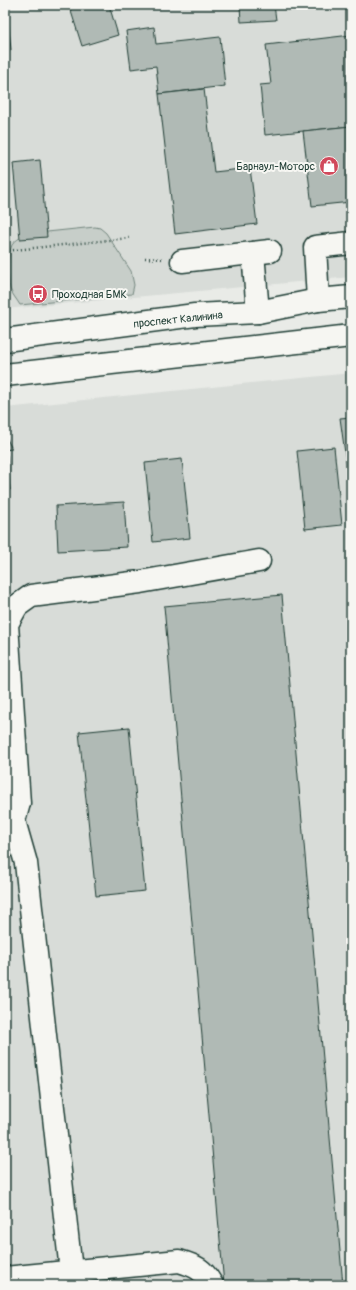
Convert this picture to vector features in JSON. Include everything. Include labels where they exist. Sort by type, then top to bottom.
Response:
[{"type":"main road","points":[[318,300],[315,247],[351,243]]},
{"type":"main road","points":[[182,261],[262,252],[258,312]]},
{"type":"main road","name":"проспект Калинина","points":[[5,340],[195,315],[258,312],[318,300],[351,297]]},
{"type":"main road","points":[[5,375],[351,336]]},
{"type":"main road","points":[[71,1271],[26,863],[10,825],[19,803],[7,624],[17,606],[31,596],[140,582],[260,561]]},
{"type":"main road","points":[[5,1278],[179,1261],[194,1266],[206,1274],[212,1285]]},
{"type":"path","points":[[5,251],[128,238]]},
{"type":"shaded area","points":[[5,5],[351,5],[351,277],[5,309]]},
{"type":"shaded area","points":[[95,227],[100,228],[106,233],[131,271],[134,285],[132,294],[20,305],[11,291],[9,284],[9,260],[12,245],[19,238],[28,234]]},
{"type":"shaded area","points":[[351,373],[351,1285],[5,1285],[5,408]]},
{"type":"building","points":[[69,5],[109,5],[118,35],[82,46]]},
{"type":"building","points":[[240,5],[274,5],[276,20],[241,22]]},
{"type":"building","points":[[7,9],[11,50],[5,55],[5,10]]},
{"type":"building","points":[[154,27],[156,44],[220,37],[225,86],[159,94],[156,66],[131,69],[126,31]]},
{"type":"building","points":[[351,35],[351,126],[265,135],[260,85],[271,84],[266,45]]},
{"type":"building","points":[[204,89],[214,172],[250,168],[257,224],[175,234],[159,94]]},
{"type":"building","name":"Барнаул-Моторс","points":[[351,126],[351,202],[312,206],[303,131]]},
{"type":"building","points":[[40,160],[47,237],[20,239],[13,163]]},
{"type":"building","points":[[351,417],[351,489],[350,489],[340,418]]},
{"type":"building","points":[[5,435],[12,449],[5,450]]},
{"type":"building","points":[[334,447],[342,525],[305,529],[297,451]]},
{"type":"building","points":[[5,455],[7,455],[10,490],[5,491]]},
{"type":"building","points":[[182,459],[190,538],[153,542],[145,463]]},
{"type":"building","points":[[124,502],[127,547],[58,551],[56,506]]},
{"type":"building","points":[[282,595],[343,1285],[224,1285],[164,606]]},
{"type":"building","points":[[129,727],[145,891],[96,896],[79,732]]},
{"type":"place","name":"Барнаул-Моторс","points":[[329,166]]},
{"type":"place","name":"Проходная БМК","points":[[38,294]]}]
